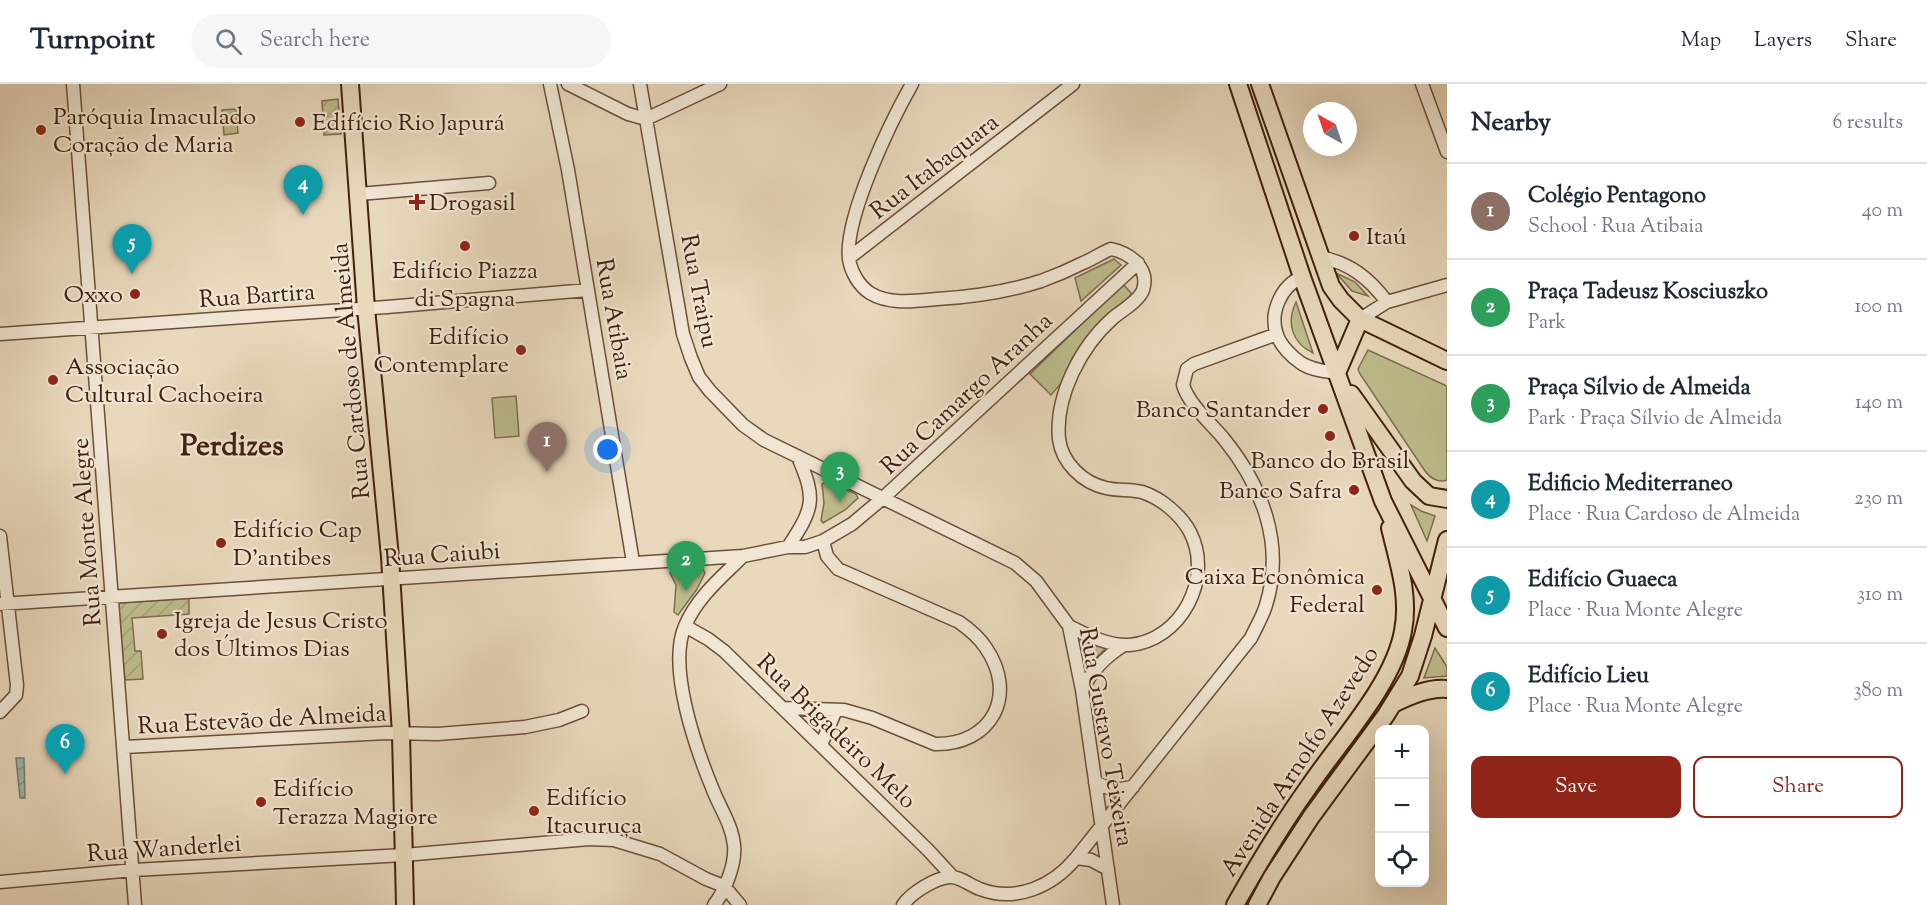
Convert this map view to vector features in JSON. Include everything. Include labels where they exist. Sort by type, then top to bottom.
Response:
[{"type":"main road","name":"Rua Cardoso de Almeida","points":[[351,84],[366,308],[392,578],[405,905]]},
{"type":"main road","points":[[1238,84],[1302,277],[1383,501],[1447,628]]},
{"type":"main road","points":[[1260,84],[1331,286],[1360,319],[1447,361]]},
{"type":"main road","points":[[1337,373],[1360,319]]},
{"type":"main road","points":[[1337,373],[1385,445],[1413,481],[1429,495],[1447,499]]},
{"type":"main road","name":"Avenida Arnolfo Azevedo","points":[[1235,905],[1272,839],[1373,698],[1390,671],[1399,648],[1406,610],[1404,588],[1383,501]]},
{"type":"main road","name":"Avenida Arnolfo Azevedo","points":[[1257,905],[1272,877],[1311,817],[1393,704],[1410,676],[1423,636],[1447,540]]},
{"type":"main road","points":[[1393,704],[1409,696],[1430,690],[1447,689]]},
{"type":"street","name":"Rua Monte Alegre","points":[[73,84],[111,597],[125,747],[135,905]]},
{"type":"street","name":"Rua Atibaia","points":[[550,84],[568,170],[633,562]]},
{"type":"street","points":[[568,84],[628,114],[646,119],[720,84]]},
{"type":"street","name":"Rua Traipu","points":[[640,84],[683,334],[699,377],[743,425],[764,440],[884,498]]},
{"type":"street","points":[[912,84],[893,121],[864,190],[852,228],[849,258],[856,278],[864,288],[882,298],[896,301],[967,297],[1047,278],[1112,249],[1130,255],[1138,263],[1143,280],[1140,295],[1111,320],[1084,354],[1068,388],[1058,423],[1060,445],[1073,469],[1094,484],[1144,493],[1166,505],[1190,532],[1199,567],[1197,584],[1179,619],[1163,632],[1144,641],[1124,645],[1112,644],[1069,626]]},
{"type":"street","name":"Rua Itabaquara","points":[[849,258],[1073,84]]},
{"type":"street","points":[[1422,84],[1447,152]]},
{"type":"street","points":[[1427,84],[1429,100]]},
{"type":"street","points":[[359,194],[489,183]]},
{"type":"street","points":[[1320,257],[1340,262],[1360,272],[1387,302]]},
{"type":"street","name":"Rua Camargo Aranha","points":[[743,556],[788,547],[805,547],[823,541],[852,524],[884,498],[1138,263]]},
{"type":"street","points":[[1302,277],[1291,284],[1281,296],[1276,307],[1276,334],[1286,348],[1304,365],[1337,373]]},
{"type":"street","points":[[1360,319],[1387,302],[1447,285]]},
{"type":"street","name":"Rua Bartira","points":[[0,334],[588,290]]},
{"type":"street","points":[[903,905],[913,894],[940,879],[952,876],[991,892],[1014,893],[1029,891],[1060,875],[1243,650],[1266,607],[1272,580],[1273,558],[1270,530],[1265,509],[1251,477],[1238,457],[1185,391],[1184,376],[1187,369],[1194,364],[1276,334]]},
{"type":"street","points":[[788,547],[810,510],[811,494],[798,457]]},
{"type":"street","name":"Rua Gustavo Teixeira","points":[[884,498],[1015,563],[1036,581],[1069,626],[1082,690],[1113,905]]},
{"type":"street","points":[[0,536],[4,604],[17,685],[13,699],[0,712]]},
{"type":"street","points":[[783,708],[844,710],[872,718],[935,744],[955,744],[974,735],[989,723],[998,706],[1000,687],[993,662],[986,648],[972,632],[959,622],[838,569],[827,556],[823,541]]},
{"type":"street","points":[[714,905],[730,874],[734,845],[730,828],[713,791],[698,749],[685,705],[679,644],[685,626],[704,594],[743,556]]},
{"type":"street","name":"Rua Caiubi","points":[[4,604],[743,556]]},
{"type":"street","name":"Rua Brigadeiro Melo","points":[[685,626],[724,651],[952,876]]},
{"type":"street","points":[[1082,690],[1090,675],[1104,659],[1124,645]]},
{"type":"street","points":[[821,745],[836,710]]},
{"type":"street","name":"Rua Estevão de Almeida","points":[[125,747],[386,733],[438,734],[525,727],[558,720],[582,711]]},
{"type":"street","points":[[1095,782],[1113,790],[1133,787]]},
{"type":"street","name":"Rua Wanderlei","points":[[0,882],[134,870],[404,855],[589,839],[614,840],[660,854],[724,886]]},
{"type":"street","name":"Rua Gustavo Teixeira","points":[[1076,858],[1091,860],[1108,869]]},
{"type":"street","points":[[724,886],[740,905]]},
{"type":"shaded area","points":[[338,99],[341,134],[324,135],[322,101]]},
{"type":"shaded area","points":[[236,109],[238,133],[224,135],[222,110]]},
{"type":"shaded area","points":[[1114,259],[1121,265],[1081,301],[1075,278]]},
{"type":"shaded area","points":[[1336,273],[1355,282],[1368,296],[1352,291]]},
{"type":"shaded area","points":[[1123,284],[1132,294],[1072,358],[1073,370],[1051,395],[1030,374]]},
{"type":"shaded area","points":[[1296,302],[1313,353],[1300,344],[1293,332],[1291,317]]},
{"type":"shaded area","points":[[1368,350],[1447,386],[1447,480],[1437,480],[1427,474],[1360,374],[1358,369]]},
{"type":"shaded area","points":[[516,396],[519,436],[495,438],[492,398]]},
{"type":"shaded area","points":[[828,481],[856,494],[858,498],[845,510],[823,523],[821,520],[824,503],[822,484]]},
{"type":"shaded area","points":[[1411,505],[1435,516],[1427,541]]},
{"type":"shaded area","points":[[703,569],[705,573],[697,589],[678,615],[674,612],[676,585],[670,573],[671,570]]},
{"type":"shaded area","points":[[189,598],[189,614],[132,618],[135,651],[141,651],[143,679],[125,680],[118,603]]},
{"type":"shaded area","points":[[1078,640],[1106,648],[1084,668]]},
{"type":"shaded area","points":[[1435,648],[1447,667],[1447,676],[1424,678]]},
{"type":"water","points":[[16,758],[24,758],[25,798],[20,798]]},
{"type":"place","name":"Edifício Rio Japurá","points":[[300,122]]},
{"type":"place","name":"Paróquia Imaculado Coração de Maria","points":[[41,130]]},
{"type":"place","name":"Drogasil","points":[[417,202]]},
{"type":"place","name":"Edificio Mediterraneo","points":[[303,215]]},
{"type":"place","name":"Itaú","points":[[1354,236]]},
{"type":"place","name":"Edifício Piazza di Spagna","points":[[465,246]]},
{"type":"place","name":"Edifício Guaeca","points":[[132,274]]},
{"type":"place","name":"Oxxo","points":[[135,294]]},
{"type":"place","name":"Edifício Contemplare","points":[[521,350]]},
{"type":"place","name":"Associação Cultural Cachoeira","points":[[53,380]]},
{"type":"place","name":"Banco Santander","points":[[1323,409]]},
{"type":"place","name":"Banco do Brasil","points":[[1330,436]]},
{"type":"place","name":"Colégio Pentagono","points":[[547,472]]},
{"type":"place","name":"Banco Safra","points":[[1354,490]]},
{"type":"place","name":"Praça Sílvio de Almeida","points":[[840,502]]},
{"type":"place","name":"Edifício Cap D'antibes","points":[[221,543]]},
{"type":"place","name":"Caixa Econômica Federal","points":[[1377,590]]},
{"type":"place","name":"Praça Tadeusz Kosciuszko","points":[[686,591]]},
{"type":"place","name":"Igreja de Jesus Cristo dos Últimos Dias","points":[[162,634]]},
{"type":"place","name":"Edifício Lieu","points":[[65,774]]},
{"type":"place","name":"Edifício Terazza Magiore","points":[[261,802]]},
{"type":"place","name":"Edifício Itacuruça","points":[[534,811]]},
{"type":"district","name":"Perdizes","points":[[232,445]]}]
